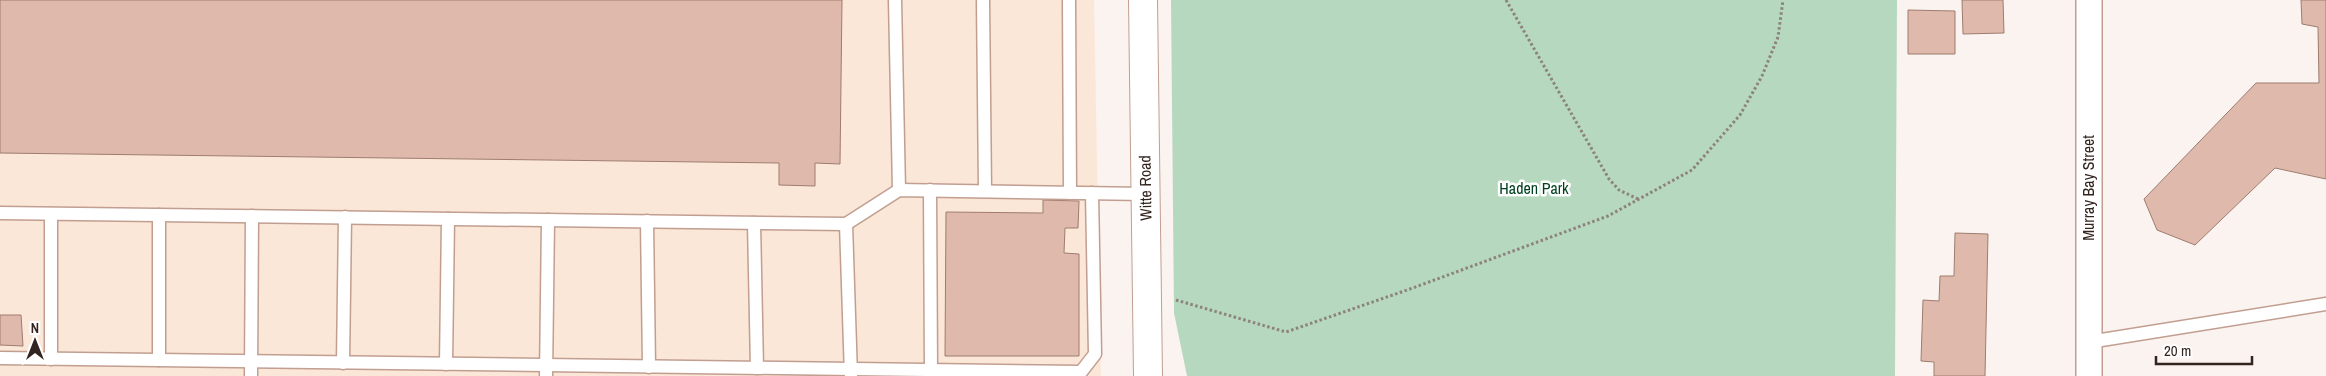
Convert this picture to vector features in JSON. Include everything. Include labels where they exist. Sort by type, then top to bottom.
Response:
[{"type":"street","name":"Witte Road","points":[[1143,0],[1148,376]]},
{"type":"street","name":"Murray Bay Street","points":[[2089,0],[2089,376]]},
{"type":"lane","points":[[895,0],[899,190]]},
{"type":"lane","points":[[983,0],[985,191]]},
{"type":"lane","points":[[1069,0],[1070,193]]},
{"type":"lane","points":[[0,213],[846,224],[899,190],[1145,194]]},
{"type":"lane","points":[[930,190],[931,371]]},
{"type":"lane","points":[[0,358],[446,364],[546,371],[649,367],[757,368],[851,373],[931,371],[1081,372],[1095,354],[1092,193]]},
{"type":"lane","points":[[52,214],[52,359]]},
{"type":"lane","points":[[159,215],[159,360]]},
{"type":"lane","points":[[251,376],[252,216]]},
{"type":"lane","points":[[343,363],[345,217]]},
{"type":"lane","points":[[446,364],[448,219]]},
{"type":"lane","points":[[546,371],[548,220]]},
{"type":"lane","points":[[647,221],[649,367]]},
{"type":"lane","points":[[754,223],[757,368]]},
{"type":"lane","points":[[846,224],[851,373]]},
{"type":"lane","points":[[2089,342],[2326,304]]},
{"type":"path","points":[[1506,0],[1609,179],[1619,190],[1638,200]]},
{"type":"path","points":[[1147,292],[1286,332],[1599,220],[1692,170],[1740,115],[1762,76],[1778,37],[1783,0]]},
{"type":"shaded area","points":[[0,0],[1094,0],[1101,376],[0,376]]},
{"type":"green space","name":"Haden Park","points":[[1171,0],[1897,0],[1895,376],[1187,376],[1174,313]]},
{"type":"building","points":[[0,0],[842,0],[840,164],[815,163],[815,186],[779,185],[779,163],[0,153]]},
{"type":"building","points":[[1962,0],[2003,0],[2004,33],[1963,34]]},
{"type":"building","points":[[2301,0],[2326,0],[2326,179],[2275,168],[2195,245],[2157,230],[2144,199],[2256,83],[2319,83],[2318,27],[2302,24]]},
{"type":"building","points":[[1908,10],[1955,11],[1955,54],[1908,54]]},
{"type":"building","points":[[1043,200],[1079,201],[1078,228],[1065,228],[1064,253],[1079,254],[1079,356],[945,356],[946,212],[1043,213]]},
{"type":"building","points":[[1955,233],[1988,234],[1985,376],[1934,376],[1934,362],[1921,361],[1923,300],[1939,301],[1940,276],[1954,276]]},
{"type":"building","points":[[0,315],[21,315],[23,346],[0,345]]}]
